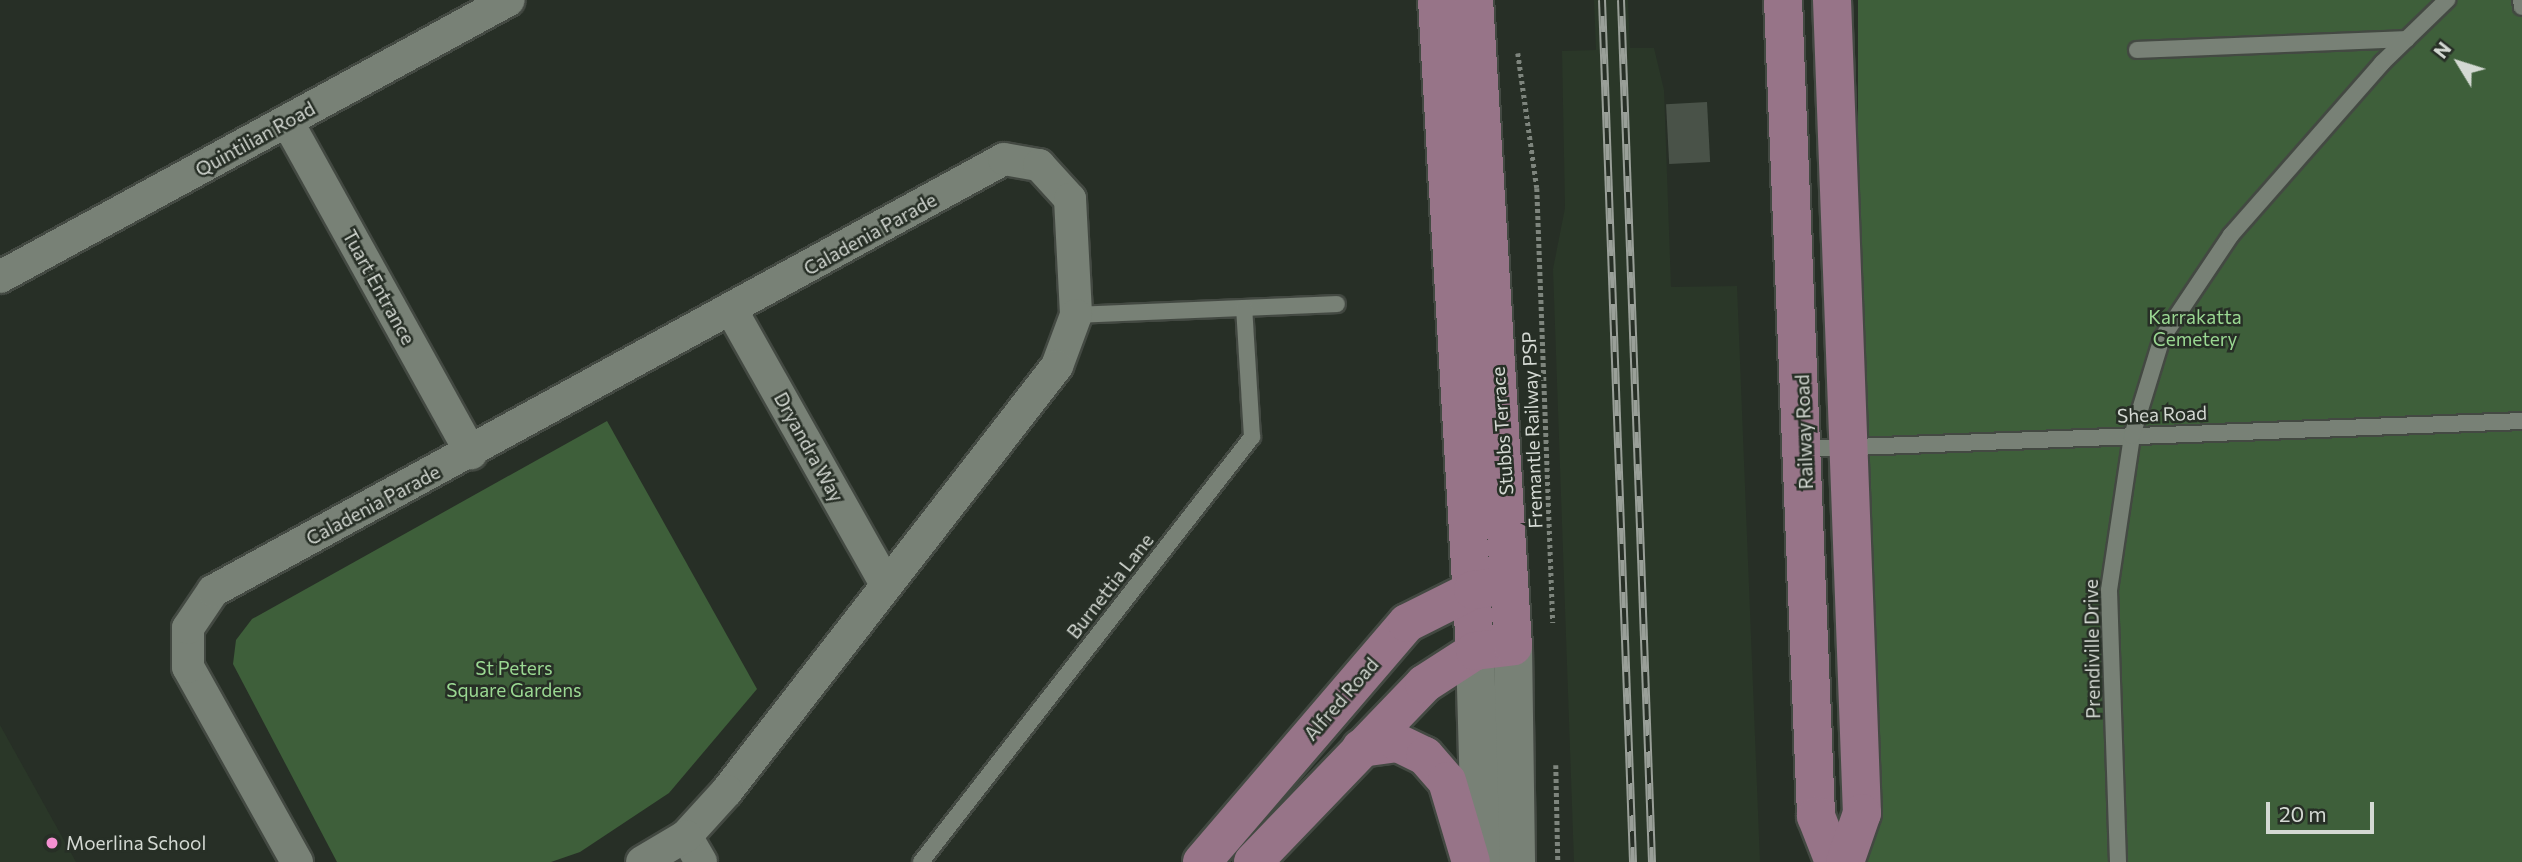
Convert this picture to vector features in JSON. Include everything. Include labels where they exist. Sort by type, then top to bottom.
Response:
[{"type":"main road","name":"Stubbs Terrace","points":[[1437,0],[1474,590],[1475,651]]},
{"type":"main road","name":"Stubbs Terrace","points":[[1474,0],[1512,585],[1513,646]]},
{"type":"main road","name":"Railway Road","points":[[1783,0],[1804,449],[1816,816],[1834,862]]},
{"type":"main road","points":[[1832,0],[1853,446],[1862,813],[1845,862]]},
{"type":"main road","name":"Alfred Road","points":[[1202,862],[1407,623],[1474,590],[1512,585]]},
{"type":"main road","points":[[1253,862],[1424,684],[1475,651],[1513,646]]},
{"type":"main road","points":[[1361,748],[1398,743],[1425,756],[1447,781],[1471,862]]},
{"type":"street","name":"Quintilian Road","points":[[0,277],[509,0]]},
{"type":"street","name":"Tuart Entrance","points":[[287,121],[471,453]]},
{"type":"street","name":"Caladenia Parade","points":[[297,862],[188,667],[188,628],[213,591],[732,311],[1004,159],[1039,165],[1070,199],[1076,315],[1057,366],[886,584],[693,849],[642,862]]},
{"type":"street","name":"Dryandra Way","points":[[732,311],[886,584]]},
{"type":"street","name":"Stubbs Terrace","points":[[1513,646],[1516,862]]},
{"type":"street","name":"Stubbs Terrace","points":[[1475,651],[1481,862]]},
{"type":"lane","name":"Prendiville Drive","points":[[2118,862],[2109,590],[2132,436],[2162,338],[2231,235],[2407,39],[2446,0]]},
{"type":"lane","points":[[2521,0],[2522,7]]},
{"type":"lane","points":[[2137,50],[2407,39]]},
{"type":"lane","points":[[1076,315],[1337,304]]},
{"type":"lane","name":"Burnettia Lane","points":[[922,862],[1252,437],[1244,308]]},
{"type":"lane","name":"Shea Road","points":[[1804,449],[2522,421]]},
{"type":"path","name":"Fremantle Railway PSP","points":[[1517,48],[1537,188],[1553,633]]},
{"type":"path","points":[[1555,754],[1558,862]]},
{"type":"shaded area","points":[[1594,0],[1628,0],[1630,48],[1654,48],[1664,90],[1671,287],[1737,286],[1760,862],[1574,862],[1553,269],[1565,208],[1562,51],[1596,50]]},
{"type":"shaded area","points":[[0,725],[55,824],[76,862],[0,862]]},
{"type":"green space","name":"Karrakatta Cemetery","points":[[1858,0],[2522,0],[2522,862],[1858,862]]},
{"type":"green space","name":"St Peters Square Gardens","points":[[607,421],[757,689],[669,793],[580,852],[551,862],[337,862],[233,664],[236,640],[252,619]]},
{"type":"building","points":[[1707,102],[1710,162],[1669,164],[1666,104]]},
{"type":"railway","points":[[1602,0],[1633,862]]},
{"type":"railway","points":[[1621,0],[1652,862]]},
{"type":"place","name":"Moerlina School","points":[[52,843]]}]
